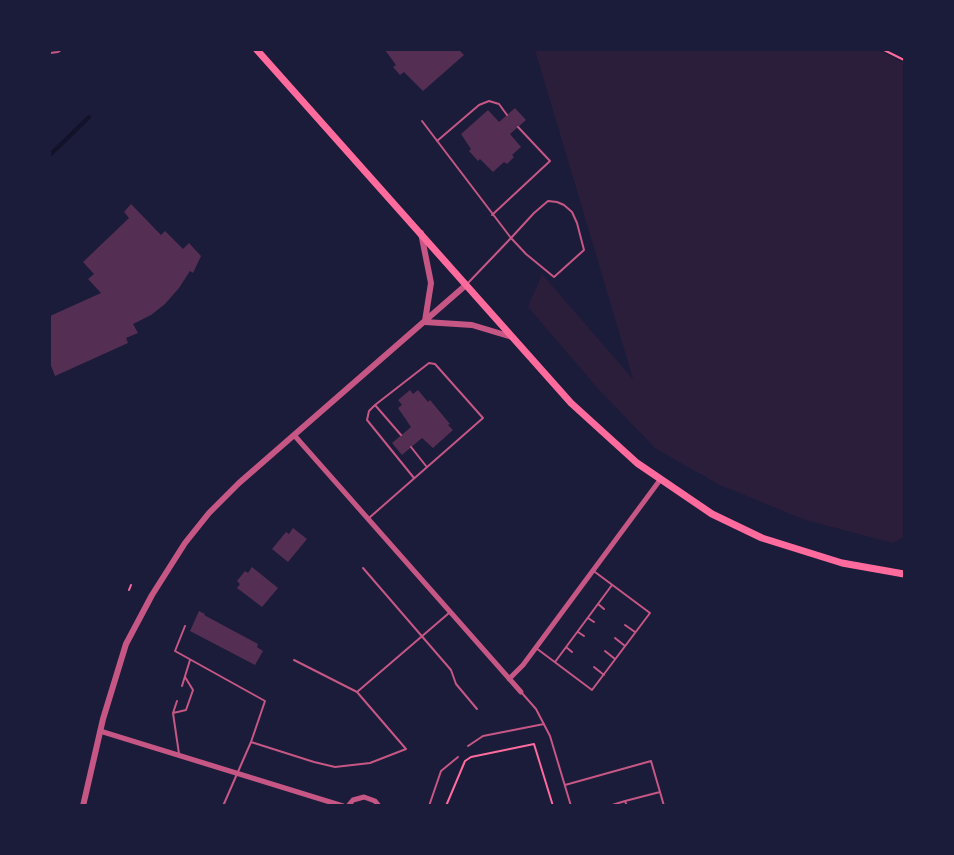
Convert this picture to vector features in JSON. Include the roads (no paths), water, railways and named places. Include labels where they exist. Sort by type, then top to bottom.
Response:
[{"type":"main road","points":[[257,50],[564,395],[594,425],[660,480],[712,514],[762,538],[842,563],[904,574]]},
{"type":"street","points":[[421,233],[431,283],[424,322]]},
{"type":"street","points":[[83,806],[100,731],[126,644],[152,595],[185,543],[209,513],[238,483],[466,285]]},
{"type":"street","points":[[424,322],[472,325],[514,338]]},
{"type":"street","points":[[294,435],[521,692]]},
{"type":"street","points":[[509,679],[536,648],[660,480]]},
{"type":"street","points":[[100,731],[343,806]]},
{"type":"street","points":[[348,806],[353,800],[364,797],[370,798],[379,806]]},
{"type":"lane","points":[[50,53],[61,50]]},
{"type":"lane","points":[[437,141],[479,105],[489,101],[499,104],[507,115]]},
{"type":"lane","points":[[422,121],[511,238],[554,277],[584,250],[572,212],[557,202],[548,201],[511,238],[466,285]]},
{"type":"lane","points":[[492,215],[550,161],[518,127]]},
{"type":"lane","points":[[369,518],[483,418],[435,364],[429,363],[375,405],[369,411],[367,420],[414,478]]},
{"type":"lane","points":[[375,405],[401,435]]},
{"type":"lane","points":[[411,447],[427,466]]},
{"type":"lane","points":[[363,568],[451,670],[456,684],[477,709]]},
{"type":"lane","points":[[536,648],[592,690],[650,613],[593,571]]},
{"type":"lane","points":[[555,662],[612,585]]},
{"type":"lane","points":[[598,604],[604,609]]},
{"type":"lane","points":[[357,692],[451,612]]},
{"type":"lane","points":[[588,618],[594,622]]},
{"type":"lane","points":[[625,625],[635,632]]},
{"type":"lane","points":[[185,626],[176,651],[265,702],[251,742],[223,805],[229,806]]},
{"type":"lane","points":[[578,632],[584,636]]},
{"type":"lane","points":[[615,638],[625,646]]},
{"type":"lane","points":[[566,647],[572,652]]},
{"type":"lane","points":[[605,651],[615,659]]},
{"type":"lane","points":[[182,686],[190,660]]},
{"type":"lane","points":[[251,742],[334,767],[370,763],[406,749],[357,692],[294,660]]},
{"type":"lane","points":[[594,667],[604,675]]},
{"type":"lane","points":[[173,713],[186,710],[190,700],[193,690],[185,677]]},
{"type":"lane","points":[[521,692],[536,709],[550,736],[571,806]]},
{"type":"lane","points":[[177,701],[173,713],[179,754]]},
{"type":"lane","points":[[468,746],[483,736],[544,724]]},
{"type":"lane","points":[[429,806],[441,771],[458,757]]},
{"type":"lane","points":[[565,785],[651,762],[664,806]]},
{"type":"lane","points":[[609,806],[660,792]]},
{"type":"lane","points":[[626,801],[627,806]]},
{"type":"waterway","points":[[50,155],[89,117]]}]
